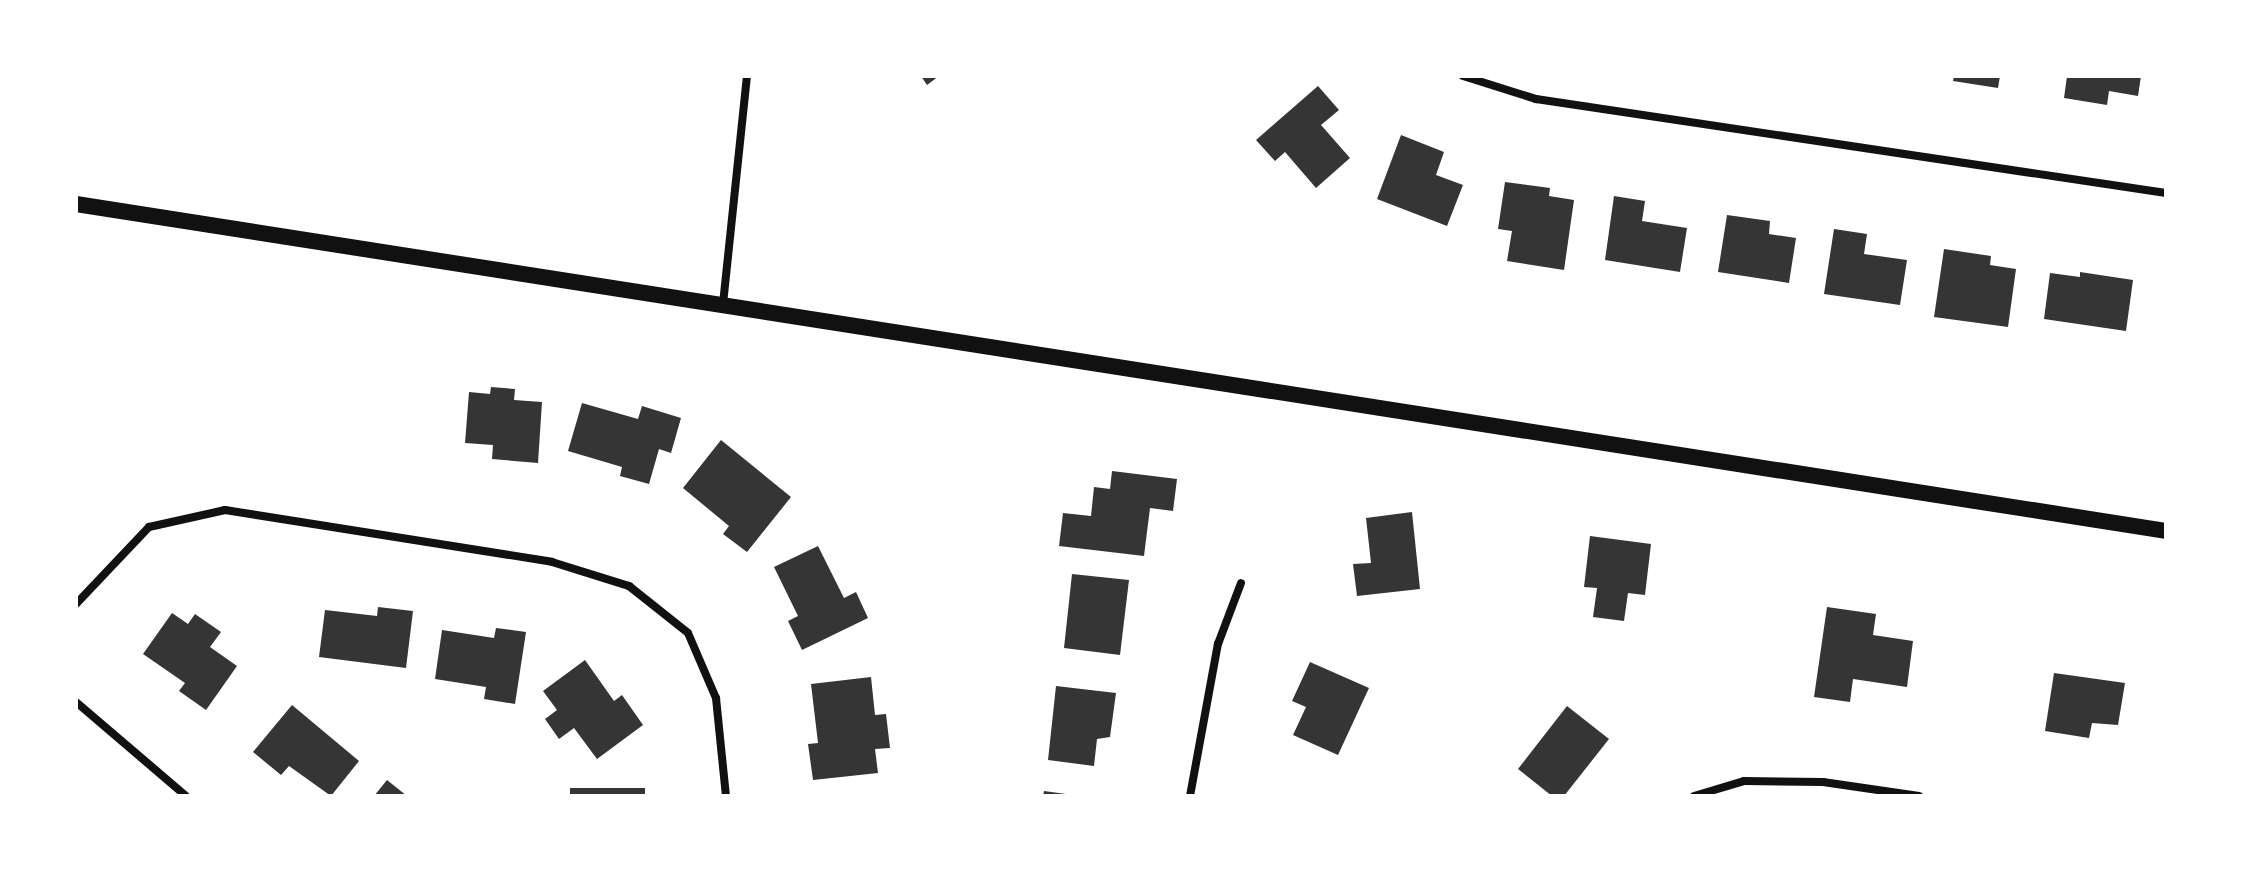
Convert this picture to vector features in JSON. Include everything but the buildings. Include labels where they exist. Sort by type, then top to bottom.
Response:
[{"type":"main road","points":[[76,204],[2166,531]]},
{"type":"street","points":[[723,304],[747,76]]},
{"type":"street","points":[[1463,76],[1536,99],[2166,193]]},
{"type":"street","points":[[76,604],[149,527],[225,510],[552,562],[629,586],[688,633],[716,698],[726,796]]},
{"type":"street","points":[[1190,796],[1218,644],[1241,583]]},
{"type":"street","points":[[76,702],[186,796]]},
{"type":"street","points":[[1694,796],[1744,781],[1823,782],[1919,796]]}]
